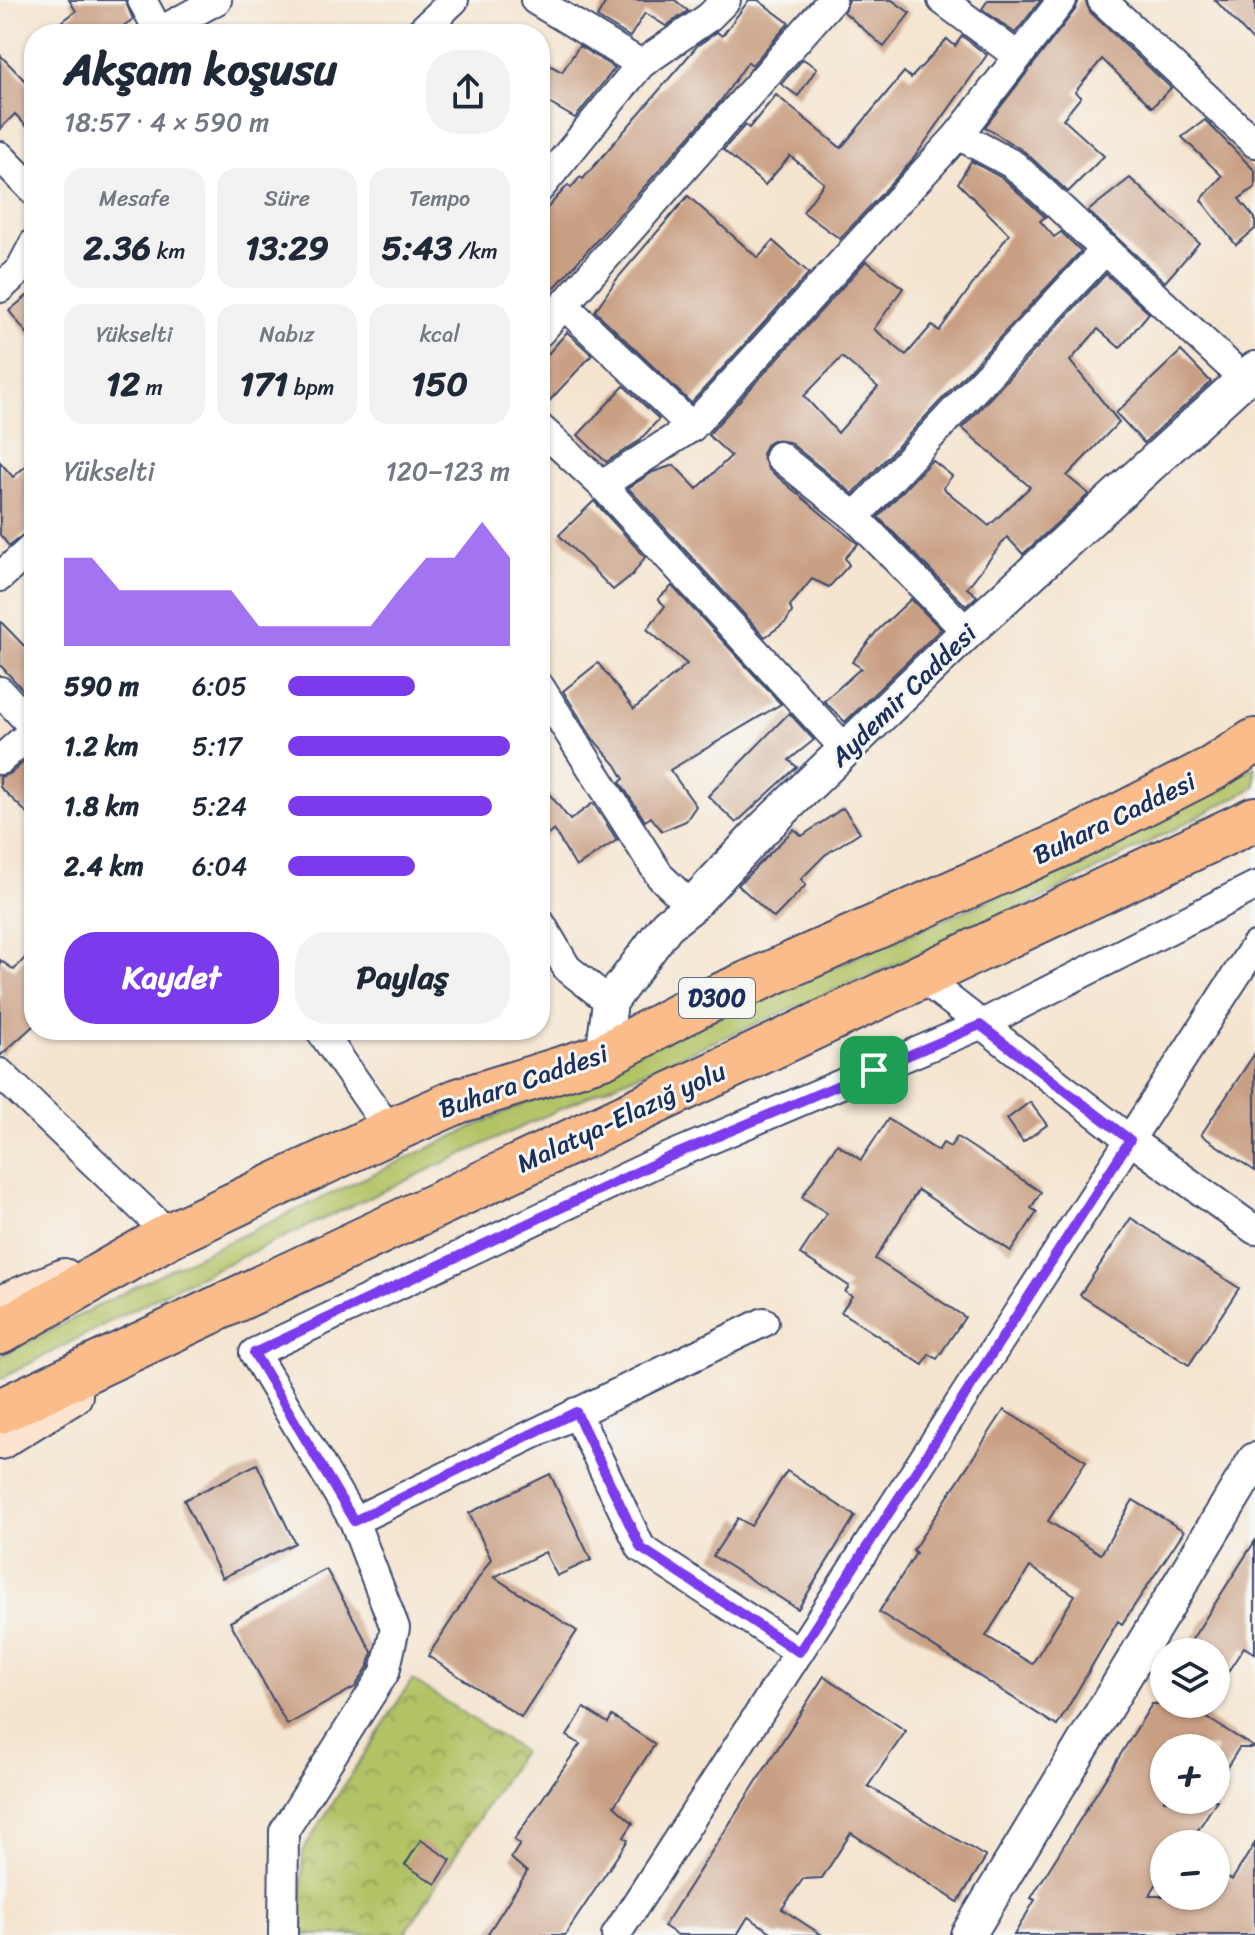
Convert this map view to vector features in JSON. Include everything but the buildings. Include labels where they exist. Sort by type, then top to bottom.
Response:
[{"type":"highway","name":"Buhara Caddesi","points":[[170,1235],[458,1101],[603,1056],[697,1006],[1074,839],[1213,768],[1255,741]]},
{"type":"highway","name":"Malatya-Elazığ yolu","points":[[186,1326],[447,1198],[922,978],[1250,831]]},
{"type":"highway","points":[[0,1332],[170,1235]]},
{"type":"highway","points":[[0,1411],[186,1326]]},
{"type":"main road","name":"Buhara Caddesi","points":[[0,1305],[170,1235]]},
{"type":"main road","name":"Malatya-Elazığ yolu","points":[[0,1440],[186,1326]]},
{"type":"street","points":[[142,0],[153,24]]},
{"type":"street","points":[[172,24],[217,0]]},
{"type":"street","points":[[429,24],[454,0]]},
{"type":"street","points":[[535,0],[641,64]]},
{"type":"street","points":[[550,321],[832,0]]},
{"type":"street","points":[[942,0],[1016,55]]},
{"type":"street","points":[[602,485],[692,427],[958,135],[1016,55],[1062,0]]},
{"type":"street","points":[[1102,0],[1255,143]]},
{"type":"street","points":[[550,176],[641,64],[708,6]]},
{"type":"street","points":[[958,135],[1014,165],[1249,374]]},
{"type":"street","points":[[0,156],[24,181]]},
{"type":"street","points":[[855,517],[1106,249]]},
{"type":"street","points":[[0,288],[24,262]]},
{"type":"street","points":[[564,305],[692,427]]},
{"type":"street","name":"Aydemir Caddesi","points":[[603,1056],[610,1002],[667,925],[691,906],[763,829],[967,632],[1249,374]]},
{"type":"street","points":[[550,437],[602,485],[846,750]]},
{"type":"street","points":[[779,456],[855,517],[967,632]]},
{"type":"street","points":[[0,577],[24,555]]},
{"type":"street","points":[[0,691],[24,718]]},
{"type":"street","points":[[550,703],[660,876],[691,906]]},
{"type":"street","points":[[0,760],[24,738]]},
{"type":"street","points":[[283,1935],[284,1831],[385,1672],[395,1628],[354,1521],[254,1353],[662,1160],[980,1025],[1255,886]]},
{"type":"street","points":[[550,939],[567,968],[610,1002]]},
{"type":"street","points":[[616,1935],[1255,946]]},
{"type":"street","points":[[922,978],[1130,1140],[1255,1230]]},
{"type":"street","points":[[327,1040],[390,1131]]},
{"type":"street","points":[[0,1073],[170,1235]]},
{"type":"street","points":[[354,1521],[764,1322]]},
{"type":"street","points":[[576,1412],[641,1548],[799,1652]]},
{"type":"street","points":[[968,1935],[1255,1460]]},
{"type":"green space","points":[[1255,767],[1255,787],[1008,916],[610,1086],[174,1288],[0,1379],[0,1356],[168,1270],[604,1066],[1001,895]]},
{"type":"green space","points":[[412,1680],[522,1751],[404,1935],[300,1935],[303,1850]]},
{"type":"route","points":[[980,1025],[1130,1140],[799,1652],[641,1548],[576,1412],[354,1521],[254,1353],[662,1160],[874,1070],[980,1025]]}]
